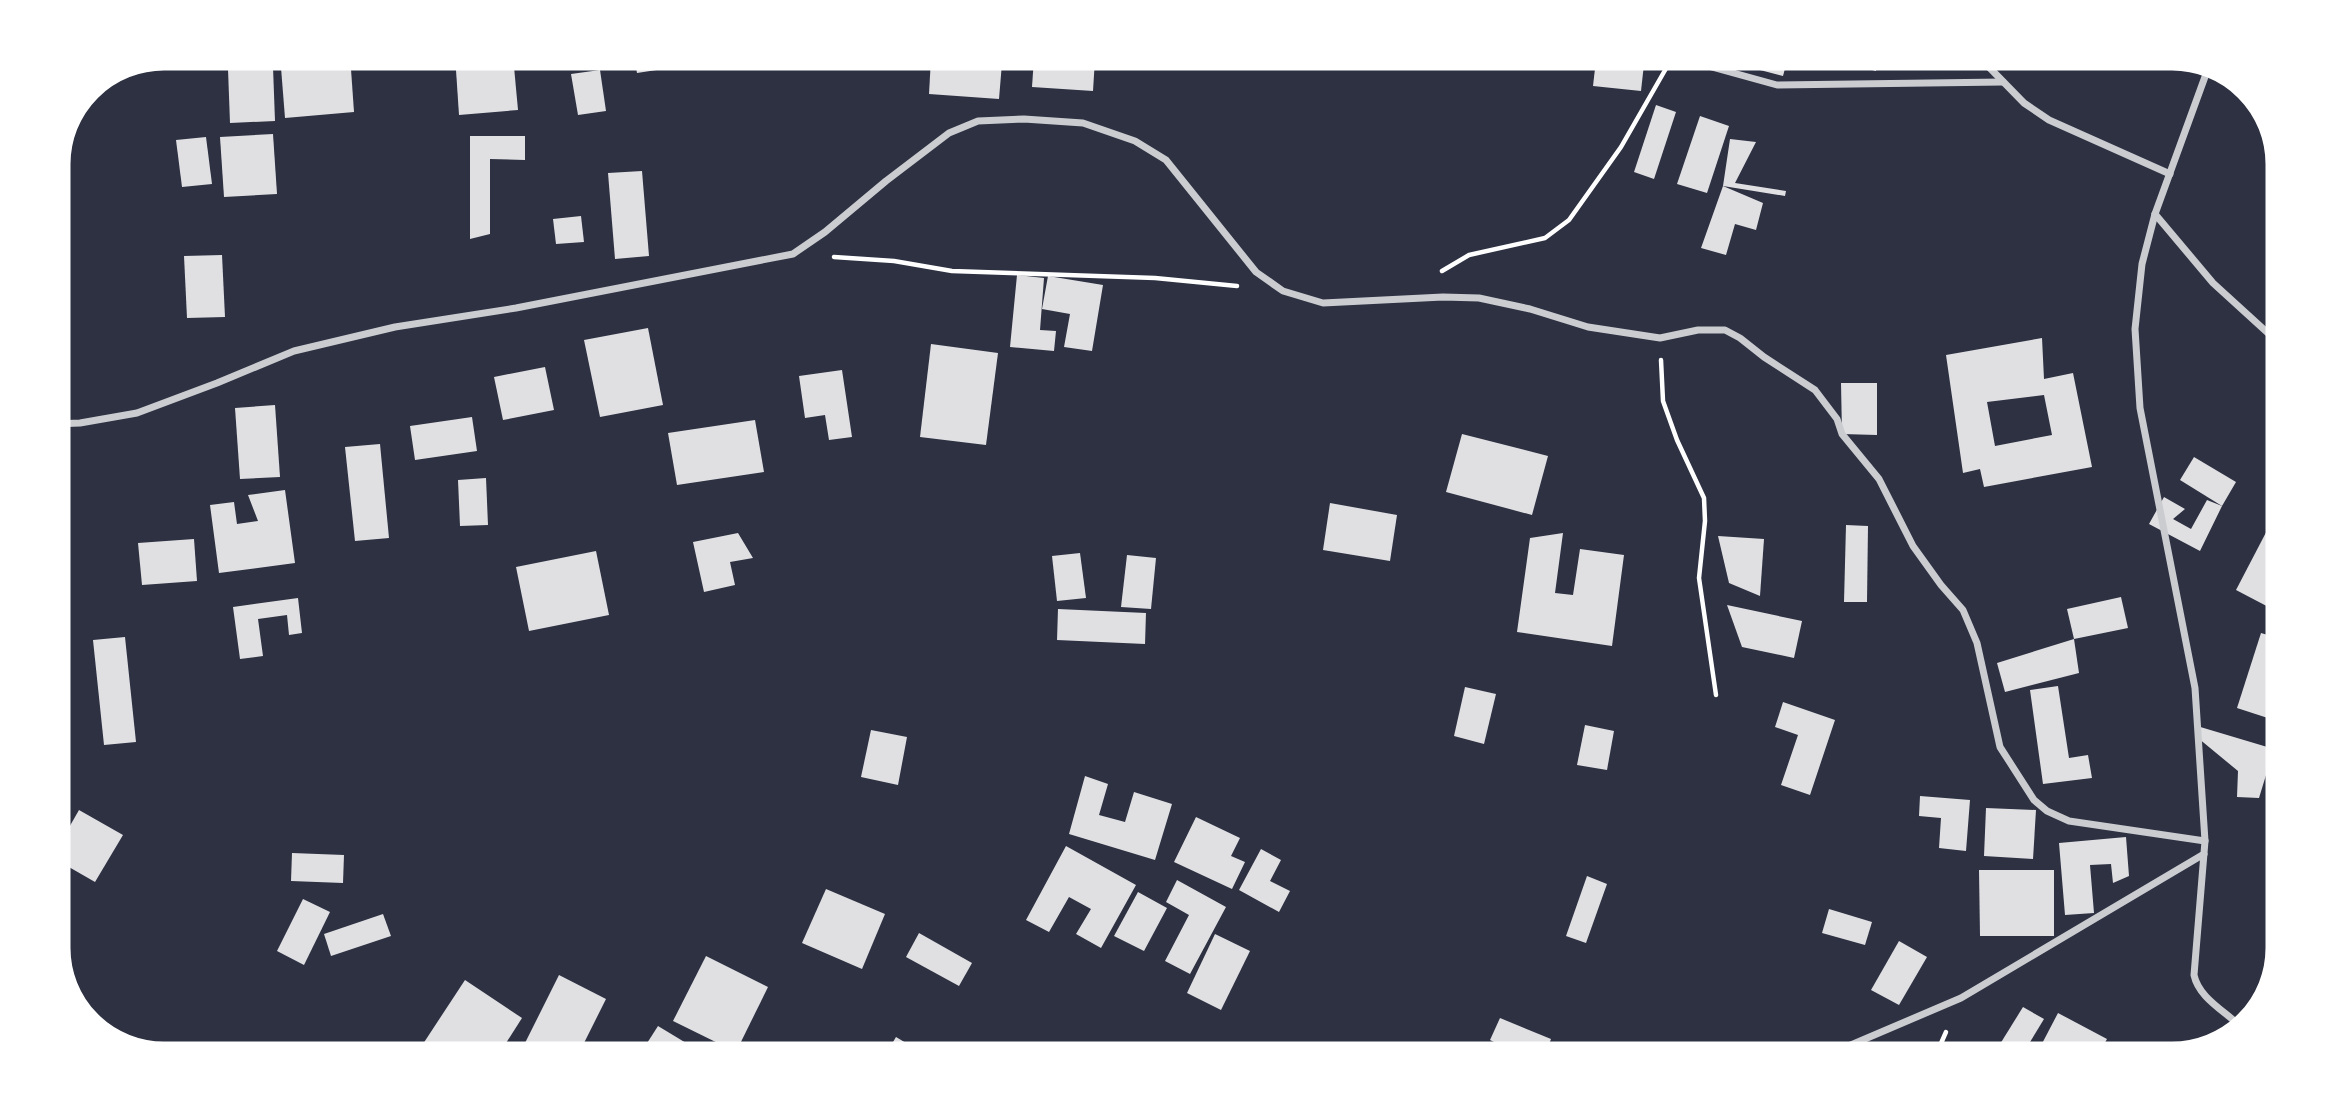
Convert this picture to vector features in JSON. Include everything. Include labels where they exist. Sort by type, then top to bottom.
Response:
[{"type":"street","points":[[1708,66],[1777,85],[2003,82]]},
{"type":"street","points":[[1988,66],[2024,103],[2049,120],[2170,174]]},
{"type":"street","points":[[2206,73],[2155,214],[2142,264],[2135,329],[2140,408],[2195,688],[2205,841],[2194,975],[2196,984],[2205,996],[2235,1022]]},
{"type":"street","points":[[67,424],[137,413],[294,351],[395,327],[516,308],[793,254],[825,232],[949,133],[978,121],[1024,119],[1083,123],[1135,141],[1166,160],[1256,272],[1283,291],[1323,303],[1443,297],[1479,298],[1530,309],[1588,327],[1660,338],[1698,330],[1725,330],[1740,338],[1815,390],[1837,419],[1842,435],[1880,479],[1913,546],[1962,610],[1977,643],[2000,747],[2034,800],[2047,811],[2068,821],[2205,841]]},
{"type":"street","points":[[2155,214],[2213,282],[2270,335]]},
{"type":"street","points":[[1848,1046],[1961,998],[2204,855]]},
{"type":"path","points":[[1436,274],[1469,255],[1545,239],[1569,220],[1621,147],[1668,66]]},
{"type":"path","points":[[793,254],[894,261],[952,271],[1155,278],[1283,291]]},
{"type":"path","points":[[1660,338],[1662,401],[1704,498],[1705,521],[1699,578],[1716,695]]},
{"type":"building","points":[[281,66],[351,66],[354,112],[285,118]]},
{"type":"building","points":[[456,66],[514,66],[518,110],[459,115]]},
{"type":"building","points":[[636,66],[682,66],[637,73]]},
{"type":"building","points":[[931,66],[1002,66],[999,99],[929,94]]},
{"type":"building","points":[[1033,66],[1095,66],[1093,91],[1032,87]]},
{"type":"building","points":[[1595,66],[1644,66],[1641,91],[1593,86]]},
{"type":"building","points":[[1761,66],[1786,66],[1783,76],[1760,70]]},
{"type":"building","points":[[1857,66],[1876,66],[1876,71]]},
{"type":"building","points":[[273,67],[275,121],[230,123],[228,69]]},
{"type":"building","points":[[600,70],[606,111],[578,115],[571,74]]},
{"type":"building","points":[[1656,105],[1676,112],[1654,179],[1634,172]]},
{"type":"building","points":[[1700,116],[1729,126],[1707,193],[1677,184]]},
{"type":"building","points":[[273,134],[277,194],[224,197],[220,137]]},
{"type":"building","points":[[470,136],[525,136],[525,160],[490,159],[490,234],[470,239]]},
{"type":"building","points":[[206,137],[212,184],[182,187],[176,140]]},
{"type":"building","points":[[1730,139],[1756,142],[1735,183],[1786,191],[1785,196],[1723,186]]},
{"type":"building","points":[[642,171],[649,256],[615,259],[608,173]]},
{"type":"building","points":[[1723,186],[1763,203],[1756,230],[1735,224],[1726,255],[1701,248]]},
{"type":"building","points":[[581,216],[584,242],[556,244],[553,219]]},
{"type":"building","points":[[222,255],[225,317],[187,318],[184,256]]},
{"type":"building","points":[[1017,275],[1044,278],[1040,330],[1056,331],[1054,351],[1010,347]]},
{"type":"building","points":[[1048,276],[1103,285],[1092,351],[1064,347],[1070,314],[1042,309]]},
{"type":"building","points":[[648,328],[663,405],[600,417],[584,340]]},
{"type":"building","points":[[2042,338],[2044,379],[2073,373],[2092,467],[1984,487],[1980,469],[1963,473],[1946,355]],"holes":[[[2044,395],[2052,435],[1995,446],[1987,402]]]},
{"type":"building","points":[[931,344],[998,353],[986,445],[920,437]]},
{"type":"building","points":[[545,367],[554,410],[503,420],[494,377]]},
{"type":"building","points":[[842,370],[852,437],[829,440],[825,415],[805,418],[799,376]]},
{"type":"building","points":[[1841,383],[1877,383],[1877,435],[1842,434]]},
{"type":"building","points":[[275,405],[280,477],[240,479],[235,408]]},
{"type":"building","points":[[472,417],[477,451],[415,460],[410,426]]},
{"type":"building","points":[[755,420],[764,472],[677,485],[668,433]]},
{"type":"building","points":[[1462,434],[1548,456],[1532,515],[1446,492]]},
{"type":"building","points":[[380,444],[389,538],[355,541],[345,447]]},
{"type":"building","points":[[2194,457],[2236,482],[2222,506],[2180,480]]},
{"type":"building","points":[[486,478],[488,525],[460,526],[458,480]]},
{"type":"building","points":[[285,490],[295,563],[219,573],[210,505],[234,502],[237,524],[258,521],[248,495]]},
{"type":"building","points":[[2164,497],[2185,509],[2173,519],[2191,529],[2207,500],[2222,506],[2200,551],[2149,524]]},
{"type":"building","points":[[1330,503],[1397,515],[1390,561],[1323,550]]},
{"type":"building","points":[[1846,525],[1868,526],[1867,602],[1844,602]]},
{"type":"building","points":[[2270,525],[2270,608],[2236,590]]},
{"type":"building","points":[[738,533],[753,558],[730,562],[735,585],[704,592],[693,542]]},
{"type":"building","points":[[1563,533],[1555,593],[1573,595],[1580,549],[1624,555],[1612,646],[1517,632],[1530,538]]},
{"type":"building","points":[[1718,536],[1764,539],[1760,596],[1729,583]]},
{"type":"building","points":[[194,539],[197,581],[142,585],[138,543]]},
{"type":"building","points":[[596,551],[609,615],[529,631],[516,567]]},
{"type":"building","points":[[1080,553],[1086,598],[1057,601],[1052,556]]},
{"type":"building","points":[[1127,555],[1156,558],[1151,609],[1121,607]]},
{"type":"building","points":[[2121,597],[2128,628],[2074,639],[2067,609]]},
{"type":"building","points":[[298,598],[302,633],[289,635],[287,615],[258,619],[263,656],[240,659],[233,607]]},
{"type":"building","points":[[1727,605],[1802,621],[1794,658],[1742,647]]},
{"type":"building","points":[[1058,609],[1146,613],[1145,644],[1057,640]]},
{"type":"building","points":[[2261,633],[2270,636],[2270,719],[2237,708]]},
{"type":"building","points":[[125,637],[136,742],[104,745],[93,640]]},
{"type":"building","points":[[2074,639],[2079,673],[2005,692],[1997,663]]},
{"type":"building","points":[[2058,686],[2069,758],[2088,755],[2092,778],[2043,784],[2030,690]]},
{"type":"building","points":[[1465,687],[1496,694],[1484,744],[1454,736]]},
{"type":"building","points":[[1783,702],[1835,720],[1810,795],[1781,785],[1798,735],[1775,727]]},
{"type":"building","points":[[1585,725],[1614,731],[1607,770],[1577,765]]},
{"type":"building","points":[[2197,726],[2270,748],[2270,762],[2259,798],[2237,797],[2238,771],[2198,738]]},
{"type":"building","points":[[871,730],[907,737],[898,785],[861,777]]},
{"type":"building","points":[[1085,776],[1108,784],[1099,815],[1125,822],[1134,792],[1172,804],[1155,860],[1069,834]]},
{"type":"building","points":[[1920,796],[1970,800],[1966,851],[1939,848],[1941,818],[1919,816]]},
{"type":"building","points":[[1986,808],[2036,810],[2033,859],[1984,856]]},
{"type":"building","points":[[79,810],[123,835],[95,882],[67,866],[67,831]]},
{"type":"building","points":[[1196,817],[1240,838],[1231,856],[1245,862],[1232,889],[1174,862]]},
{"type":"building","points":[[2126,837],[2129,876],[2113,883],[2111,864],[2090,865],[2094,913],[2065,915],[2059,843]]},
{"type":"building","points":[[1066,846],[1136,885],[1101,948],[1076,934],[1091,909],[1069,897],[1049,932],[1026,920]]},
{"type":"building","points":[[1261,849],[1281,860],[1270,881],[1290,891],[1279,912],[1239,890]]},
{"type":"building","points":[[292,853],[344,855],[343,883],[291,881]]},
{"type":"building","points":[[1979,870],[2054,870],[2054,936],[1980,936]]},
{"type":"building","points":[[1587,876],[1607,884],[1586,943],[1566,936]]},
{"type":"building","points":[[1177,880],[1226,907],[1190,974],[1165,961],[1189,915],[1166,902]]},
{"type":"building","points":[[826,889],[885,914],[862,969],[802,943]]},
{"type":"building","points":[[1138,892],[1167,908],[1144,951],[1114,936]]},
{"type":"building","points":[[303,899],[330,912],[304,965],[277,951]]},
{"type":"building","points":[[1829,909],[1872,922],[1865,945],[1822,933]]},
{"type":"building","points":[[383,914],[391,936],[331,956],[324,934]]},
{"type":"building","points":[[919,933],[972,963],[959,986],[906,957]]},
{"type":"building","points":[[1215,934],[1250,951],[1221,1010],[1187,993]]},
{"type":"building","points":[[1899,941],[1927,957],[1899,1005],[1871,990]]},
{"type":"building","points":[[706,956],[768,987],[739,1046],[724,1046],[673,1021]]},
{"type":"building","points":[[559,975],[606,999],[582,1046],[524,1046]]},
{"type":"building","points":[[465,980],[522,1018],[504,1046],[422,1046]]},
{"type":"building","points":[[2023,1007],[2044,1019],[2028,1046],[1999,1046]]},
{"type":"building","points":[[2058,1013],[2107,1039],[2103,1046],[2041,1046]]},
{"type":"building","points":[[1500,1018],[1551,1039],[1548,1046],[1502,1046],[1490,1040]]},
{"type":"building","points":[[658,1026],[691,1046],[645,1046]]},
{"type":"building","points":[[896,1037],[911,1046],[891,1046]]}]
